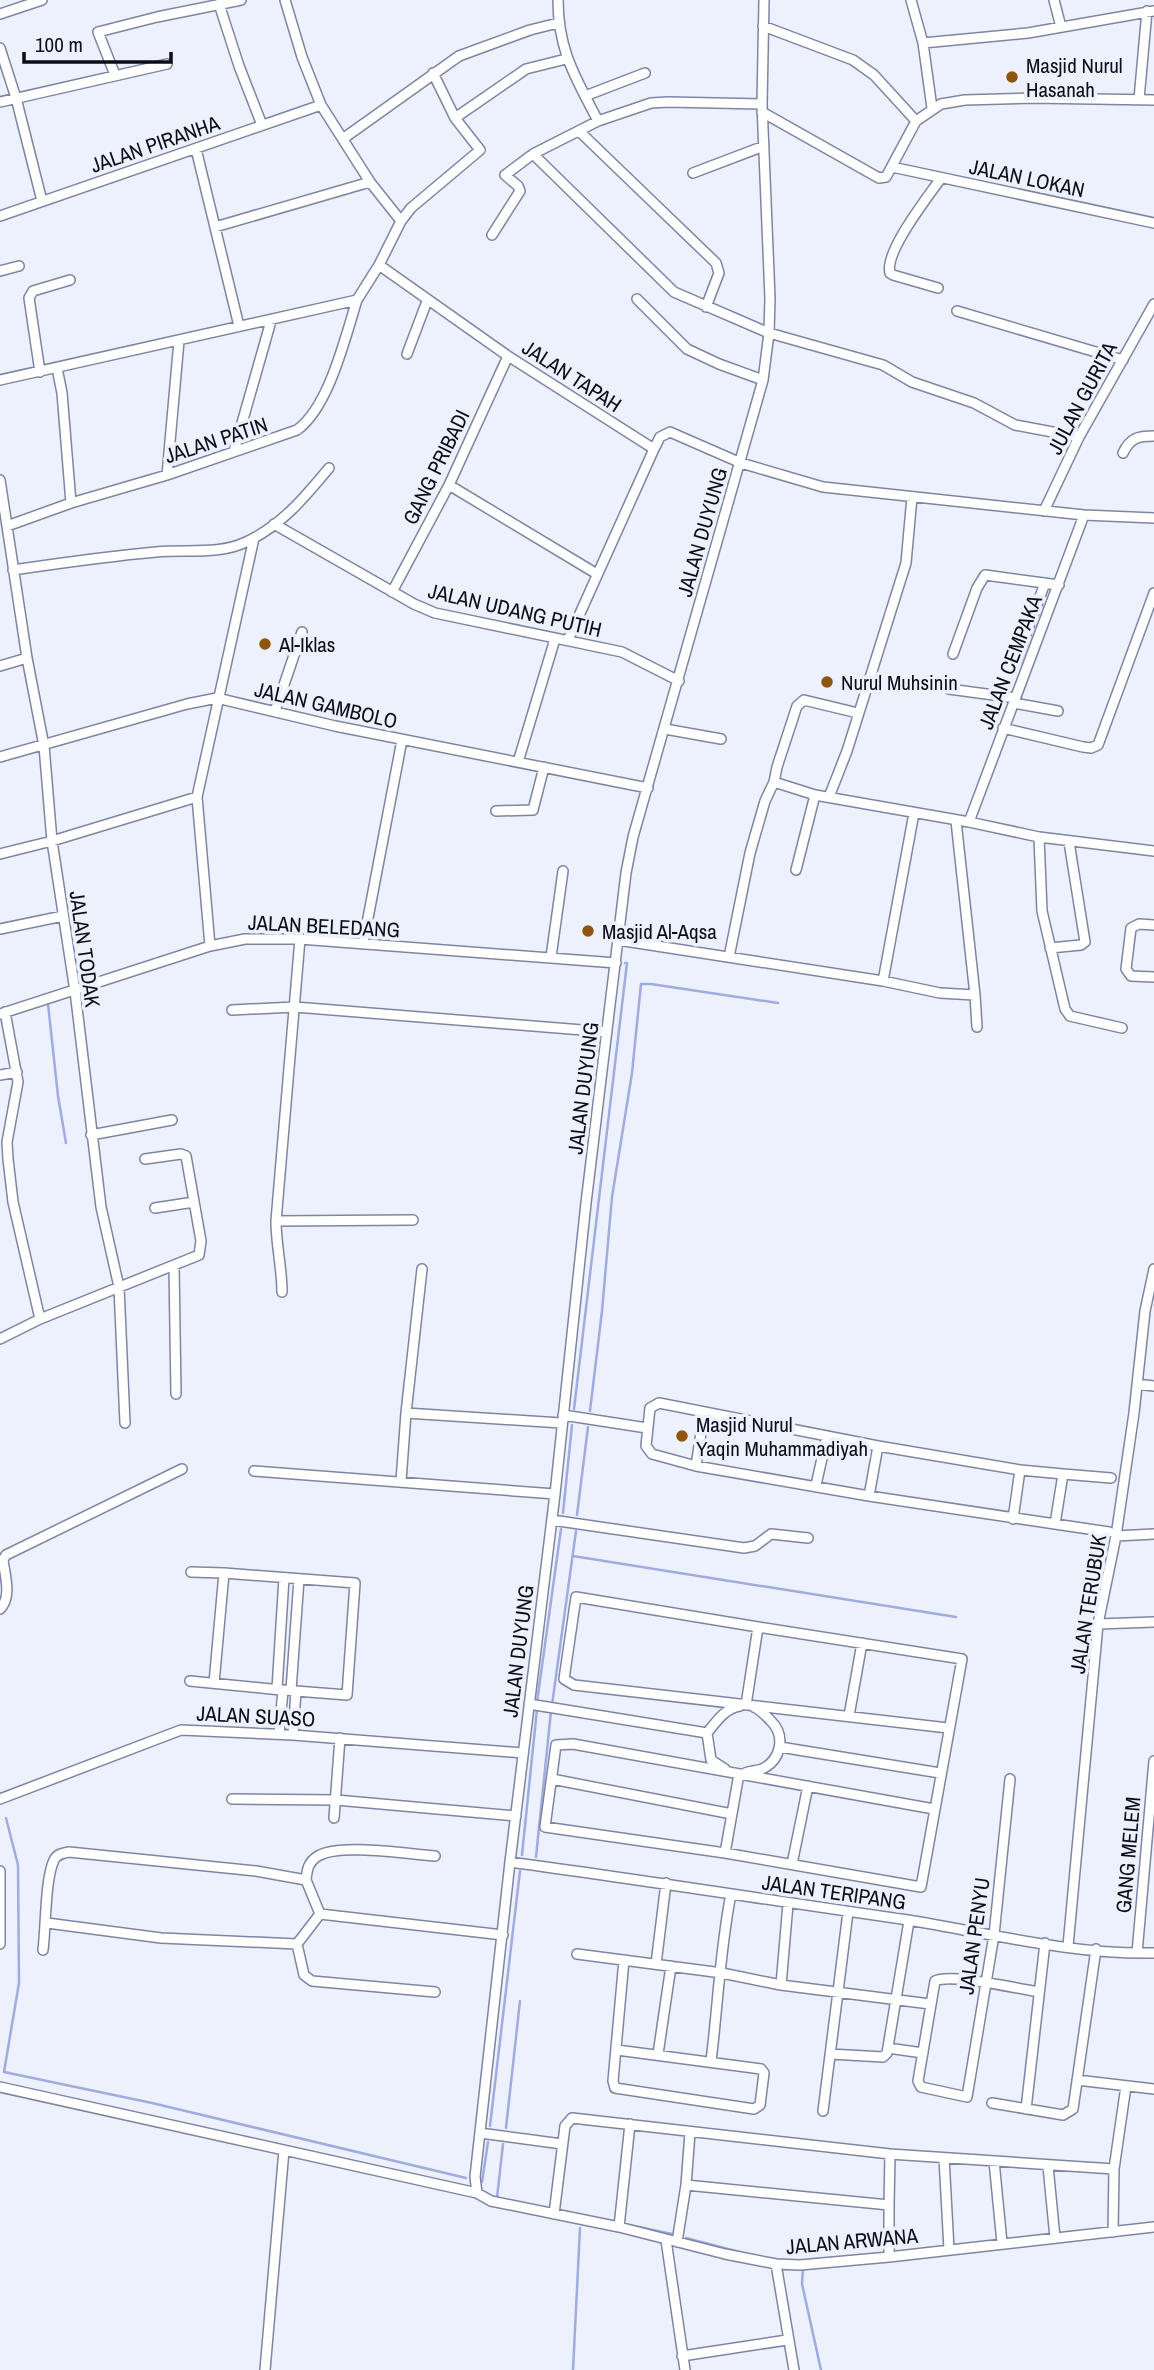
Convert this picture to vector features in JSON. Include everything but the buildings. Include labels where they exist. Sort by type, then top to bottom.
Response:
[{"type":"street","points":[[0,13],[43,0]]},
{"type":"street","points":[[115,75],[98,32],[240,0]]},
{"type":"street","points":[[285,0],[302,57],[321,106],[344,138],[370,183],[401,221]]},
{"type":"street","points":[[558,0],[558,23],[566,59],[598,121]]},
{"type":"street","name":"JALAN DUYUNG","points":[[477,2193],[475,2183],[480,2133],[523,1753],[541,1706],[552,1520],[562,1419],[626,873],[633,837],[763,380],[769,333],[762,108],[764,0]]},
{"type":"street","points":[[911,0],[923,43],[932,108]]},
{"type":"street","points":[[1054,0],[1061,27]]},
{"type":"street","points":[[219,4],[262,125]]},
{"type":"street","points":[[923,43],[1028,33],[1151,11],[1139,99]]},
{"type":"street","points":[[344,138],[459,56],[530,30],[558,23]]},
{"type":"street","points":[[763,26],[853,60],[874,75],[916,121]]},
{"type":"street","points":[[0,48],[16,98],[41,201]]},
{"type":"street","points":[[455,118],[526,69],[566,59]]},
{"type":"street","points":[[0,102],[167,64]]},
{"type":"street","points":[[585,96],[645,72]]},
{"type":"street","points":[[0,380],[357,300],[411,208],[480,150],[455,118],[433,73]]},
{"type":"street","points":[[492,235],[520,191],[505,175],[533,154],[598,121],[660,102],[762,108],[875,178],[886,177],[916,121],[941,104],[965,100],[1033,98],[1154,100]]},
{"type":"street","name":"JALAN PIRANHA","points":[[0,216],[321,106]]},
{"type":"street","points":[[580,132],[716,263],[719,273],[706,307]]},
{"type":"street","points":[[694,173],[764,146]]},
{"type":"street","points":[[196,149],[239,326]]},
{"type":"street","points":[[533,154],[674,292],[769,333],[872,361],[912,382],[974,402],[1016,425],[1079,437]]},
{"type":"street","name":"JALAN LOKAN","points":[[892,167],[1154,223]]},
{"type":"street","points":[[938,288],[893,275],[888,265],[896,246],[941,178]]},
{"type":"street","points":[[215,227],[370,183]]},
{"type":"street","name":"JALAN TAPAH","points":[[379,265],[508,356],[654,449]]},
{"type":"street","points":[[0,271],[19,266]]},
{"type":"street","points":[[40,372],[29,298],[33,291],[70,281]]},
{"type":"street","points":[[638,299],[687,349],[763,380]]},
{"type":"street","name":"JALAN PATIN","points":[[7,526],[71,503],[285,436],[307,423],[336,368],[357,300]]},
{"type":"street","points":[[407,354],[427,301]]},
{"type":"street","name":"JULAN GURITA","points":[[1044,511],[1079,437],[1154,304]]},
{"type":"street","points":[[957,312],[1123,360]]},
{"type":"street","points":[[234,451],[271,321]]},
{"type":"street","points":[[167,475],[179,341]]},
{"type":"street","name":"GANG PRIBADI","points":[[392,592],[449,485],[508,356]]},
{"type":"street","points":[[57,368],[62,393],[71,503]]},
{"type":"street","points":[[568,640],[654,449],[660,437],[670,432],[741,463],[823,487],[1084,515],[1154,518]]},
{"type":"street","points":[[1123,453],[1134,438],[1154,436]]},
{"type":"street","points":[[13,570],[155,552],[227,548],[254,538],[299,505],[329,468]]},
{"type":"street","name":"JALAN TODAK","points":[[0,480],[7,526],[5,546],[13,570],[44,746],[52,841],[75,991],[91,1135],[102,1207],[119,1287],[125,1423]]},
{"type":"street","points":[[449,485],[597,574]]},
{"type":"street","points":[[829,797],[906,563],[912,497]]},
{"type":"street","name":"JALAN CEMPAKA","points":[[968,822],[1084,515]]},
{"type":"street","name":"JALAN UDANG PUTIH","points":[[274,524],[414,604],[444,615],[622,652],[679,681]]},
{"type":"street","points":[[210,946],[197,797],[254,538]]},
{"type":"street","points":[[953,654],[981,578],[990,574],[1059,585]]},
{"type":"street","points":[[1016,661],[1045,583]]},
{"type":"street","points":[[1003,728],[1083,747],[1098,745],[1154,593]]},
{"type":"street","points":[[1029,628],[1041,632]]},
{"type":"street","points":[[275,711],[302,632]]},
{"type":"street","points":[[518,762],[555,639]]},
{"type":"street","points":[[0,666],[27,658]]},
{"type":"street","points":[[949,689],[1058,711]]},
{"type":"street","name":"JALAN GAMBOLO","points":[[0,757],[217,698],[402,740],[648,788]]},
{"type":"street","points":[[729,957],[750,853],[797,706],[804,700],[858,713]]},
{"type":"street","points":[[665,729],[721,739]]},
{"type":"street","points":[[363,944],[402,740]]},
{"type":"street","points":[[496,811],[533,810],[544,767]]},
{"type":"street","points":[[774,782],[816,795],[1039,837],[1154,851]]},
{"type":"street","points":[[796,870],[816,795]]},
{"type":"street","points":[[0,854],[197,797]]},
{"type":"street","points":[[883,981],[914,813]]},
{"type":"street","points":[[956,821],[976,1027]]},
{"type":"street","points":[[1039,837],[1039,889],[1065,1009],[1070,1016],[1122,1028]]},
{"type":"street","points":[[1050,948],[1081,945],[1085,942],[1069,842]]},
{"type":"street","points":[[551,957],[563,871]]},
{"type":"street","points":[[0,929],[63,916]]},
{"type":"street","points":[[1154,925],[1131,928],[1126,969],[1131,976],[1154,977]]},
{"type":"street","name":"JALAN BELEDANG","points":[[2,1013],[210,946],[245,939],[300,939],[616,964]]},
{"type":"street","points":[[282,1292],[282,1265],[276,1242],[276,1221],[300,939]]},
{"type":"street","points":[[618,940],[883,981],[931,992],[975,995]]},
{"type":"street","points":[[232,1010],[295,1007],[607,1032]]},
{"type":"street","points":[[2,1013],[17,1072],[18,1092],[3,1143],[13,1202],[40,1319]]},
{"type":"street","points":[[0,1075],[17,1072]]},
{"type":"street","points":[[91,1135],[172,1120]]},
{"type":"street","points":[[0,1339],[40,1319],[195,1257],[201,1251],[185,1154],[145,1159]]},
{"type":"street","points":[[155,1208],[194,1202]]},
{"type":"street","points":[[276,1221],[413,1220]]},
{"type":"street","points":[[174,1266],[176,1394]]},
{"type":"street","points":[[401,1481],[422,1269]]},
{"type":"street","name":"JALAN TERUBUK","points":[[1068,1946],[1098,1624],[1138,1384],[1154,1269]]},
{"type":"street","points":[[1138,1384],[1154,1385]]},
{"type":"street","points":[[1111,1478],[1020,1470],[878,1446],[656,1403],[651,1406],[647,1428],[646,1446],[649,1452],[696,1466],[1113,1534],[1154,1534]]},
{"type":"street","points":[[406,1413],[562,1419],[647,1428]]},
{"type":"street","points":[[696,1466],[704,1413]]},
{"type":"street","points":[[816,1485],[827,1436]]},
{"type":"street","points":[[869,1496],[878,1446]]},
{"type":"street","points":[[0,1609],[5,1605],[7,1597],[4,1560],[6,1555],[182,1469]]},
{"type":"street","points":[[1013,1519],[1020,1470]]},
{"type":"street","points":[[254,1471],[555,1494]]},
{"type":"street","points":[[1055,1524],[1063,1474]]},
{"type":"street","points":[[552,1520],[744,1548],[755,1546],[771,1534],[808,1538]]},
{"type":"street","points":[[190,1681],[347,1695],[355,1583],[191,1572]]},
{"type":"street","points":[[214,1684],[224,1573]]},
{"type":"street","points":[[284,1578],[287,1690],[293,1735]]},
{"type":"street","points":[[279,1734],[287,1690],[299,1579]]},
{"type":"street","points":[[934,1809],[573,1744],[556,1745],[545,1827],[725,1853],[920,1887],[962,1659],[576,1597],[564,1679],[574,1685],[948,1728]]},
{"type":"street","points":[[1098,1624],[1154,1622]]},
{"type":"street","points":[[746,1705],[758,1627]]},
{"type":"street","points":[[849,1716],[862,1643]]},
{"type":"street","points":[[746,1705],[758,1709],[776,1726],[781,1744],[776,1756],[763,1768],[739,1774],[721,1768],[711,1760],[707,1733],[721,1716],[733,1707],[746,1705]]},
{"type":"street","points":[[541,1706],[707,1733]]},
{"type":"street","name":"JALAN SUASO","points":[[0,1799],[181,1730],[340,1738],[523,1753]]},
{"type":"street","points":[[334,1818],[340,1738]]},
{"type":"street","points":[[780,1747],[940,1773]]},
{"type":"street","name":"GANG MELEM","points":[[1137,1953],[1144,1850],[1154,1761]]},
{"type":"street","points":[[725,1853],[739,1774]]},
{"type":"street","points":[[552,1779],[732,1814]]},
{"type":"street","name":"JALAN PENYU","points":[[923,2053],[918,2081],[921,2087],[967,2097],[994,1934],[1010,1779]]},
{"type":"street","points":[[792,1864],[808,1786]]},
{"type":"street","points":[[232,1799],[336,1800],[516,1816]]},
{"type":"street","points":[[320,1914],[306,1880],[311,1862],[319,1855],[337,1849],[435,1856]]},
{"type":"street","points":[[43,1950],[49,1885],[55,1860],[69,1852],[256,1871],[306,1880]]},
{"type":"street","name":"JALAN TERIPANG","points":[[510,1862],[1045,1943],[1154,1953]]},
{"type":"street","points":[[0,1871],[0,1944]]},
{"type":"street","points":[[656,1964],[666,1884]]},
{"type":"street","points":[[711,2061],[722,1973],[721,1945],[731,1894]]},
{"type":"street","points":[[781,1985],[788,1903]]},
{"type":"street","points":[[823,2111],[848,1912]]},
{"type":"street","points":[[320,1914],[503,1935]]},
{"type":"street","points":[[297,1944],[320,1914]]},
{"type":"street","points":[[830,2054],[883,2057],[888,2048],[909,1921]]},
{"type":"street","points":[[47,1923],[161,1938],[297,1944]]},
{"type":"street","points":[[1026,2109],[1045,1943]]},
{"type":"street","points":[[297,1944],[304,1975],[312,1980],[435,1992]]},
{"type":"street","points":[[992,2103],[1067,2114],[1073,2107],[1096,1949]]},
{"type":"street","points":[[577,1954],[930,2004]]},
{"type":"street","points":[[617,2050],[762,2070],[763,2085],[759,2106],[754,2109],[617,2089],[613,2083],[624,1960]]},
{"type":"street","points":[[659,2054],[671,1966]]},
{"type":"street","points":[[888,2048],[923,2053],[934,1982],[940,1978],[1034,1991]]},
{"type":"street","points":[[1077,2081],[1154,2089]]},
{"type":"street","points":[[1113,2232],[1114,2169],[1126,2086]]},
{"type":"street","name":"JALAN ARWANA","points":[[0,2087],[477,2193],[491,2201],[619,2227],[776,2264],[800,2265],[889,2258],[1154,2227]]},
{"type":"street","points":[[554,2214],[565,2126],[570,2118],[890,2154],[1114,2169]]},
{"type":"street","points":[[619,2227],[630,2124]]},
{"type":"street","points":[[480,2133],[562,2144]]},
{"type":"street","points":[[677,2242],[686,2185],[690,2133]]},
{"type":"street","points":[[265,2370],[284,2150]]},
{"type":"street","points":[[889,2258],[890,2154]]},
{"type":"street","points":[[944,2158],[950,2249]]},
{"type":"street","points":[[994,2161],[1002,2243]]},
{"type":"street","points":[[1048,2166],[1055,2238]]},
{"type":"street","points":[[686,2185],[889,2205]]},
{"type":"street","points":[[666,2239],[685,2370]]},
{"type":"street","points":[[776,2264],[793,2370]]},
{"type":"street","points":[[682,2356],[787,2340]]},
{"type":"waterway","points":[[574,1409],[625,963]]},
{"type":"waterway","points":[[590,1411],[612,1197],[632,1073],[641,984],[778,1003]]},
{"type":"waterway","points":[[20,1012],[67,997]]},
{"type":"waterway","points":[[48,1004],[66,1143]]},
{"type":"waterway","points":[[563,1513],[572,1425]]},
{"type":"waterway","points":[[577,1515],[588,1427]]},
{"type":"waterway","points":[[537,1702],[561,1529]]},
{"type":"waterway","points":[[552,1705],[576,1531]]},
{"type":"waterway","points":[[573,1556],[956,1617]]},
{"type":"waterway","points":[[522,1855],[537,1709]]},
{"type":"waterway","points":[[536,1857],[551,1711]]},
{"type":"waterway","points":[[6,1818],[18,1865],[19,1983],[4,2072],[152,2103],[466,2178]]},
{"type":"waterway","points":[[490,2126],[520,1871]]},
{"type":"waterway","points":[[506,2128],[520,2001]]},
{"type":"waterway","points":[[482,2182],[488,2142]]},
{"type":"waterway","points":[[499,2198],[503,2144]]},
{"type":"waterway","points":[[634,2226],[672,2234]]},
{"type":"waterway","points":[[573,2370],[580,2228]]},
{"type":"waterway","points":[[686,2238],[751,2255]]},
{"type":"waterway","points":[[803,2268],[802,2284],[821,2370]]},
{"type":"place","name":"Masjid Nurul Hasanah","points":[[1012,77]]},
{"type":"place","name":"Al-Iklas","points":[[265,644]]},
{"type":"place","name":"Nurul Muhsinin","points":[[827,682]]},
{"type":"place","name":"Masjid Al-Aqsa","points":[[588,931]]},
{"type":"place","name":"Masjid Nurul Yaqin Muhammadiyah","points":[[682,1436]]}]
